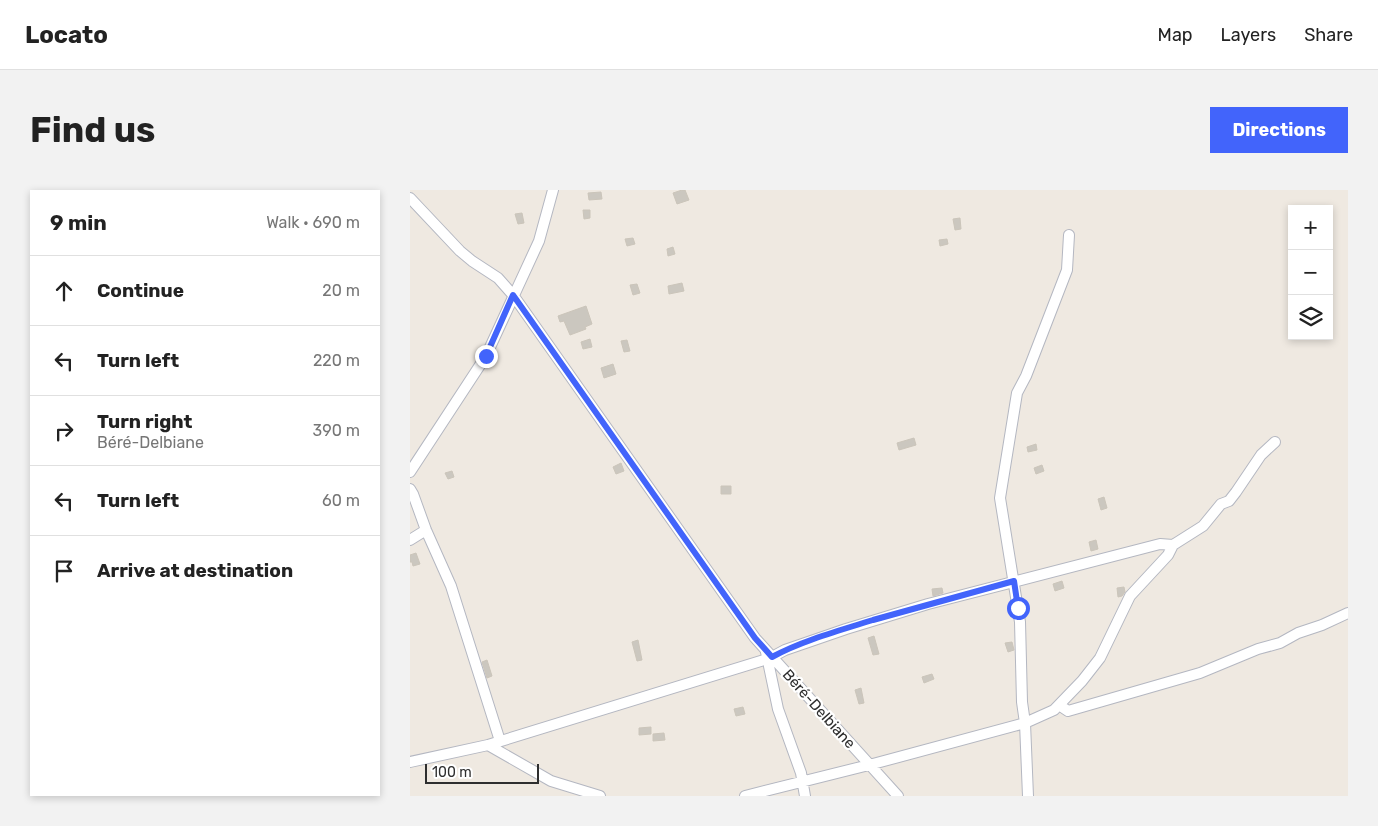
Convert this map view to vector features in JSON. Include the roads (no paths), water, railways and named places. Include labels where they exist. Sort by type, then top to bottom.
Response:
[{"type":"street","points":[[410,472],[486,356],[539,241],[553,190]]},
{"type":"street","name":"Béré-Delbiane","points":[[410,198],[460,251],[498,278],[513,295],[768,655],[898,796]]},
{"type":"street","points":[[1028,796],[1025,723],[1022,702],[1020,622],[1000,498],[1017,393],[1026,376],[1068,270],[1069,235]]},
{"type":"street","points":[[410,762],[488,745],[928,604],[1160,544],[1172,545],[1203,526],[1221,504],[1228,501],[1261,455],[1275,442]]},
{"type":"street","points":[[410,489],[457,604],[500,741]]},
{"type":"street","points":[[410,540],[426,530]]},
{"type":"street","points":[[745,796],[1025,723],[1054,710],[1082,681],[1100,658],[1130,596],[1168,555],[1172,545]]},
{"type":"street","points":[[1059,705],[1068,711],[1200,674],[1258,649],[1280,643],[1298,633],[1348,613]]},
{"type":"street","points":[[768,655],[778,709],[801,773],[805,796]]},
{"type":"street","points":[[488,745],[551,781],[600,796]]}]
